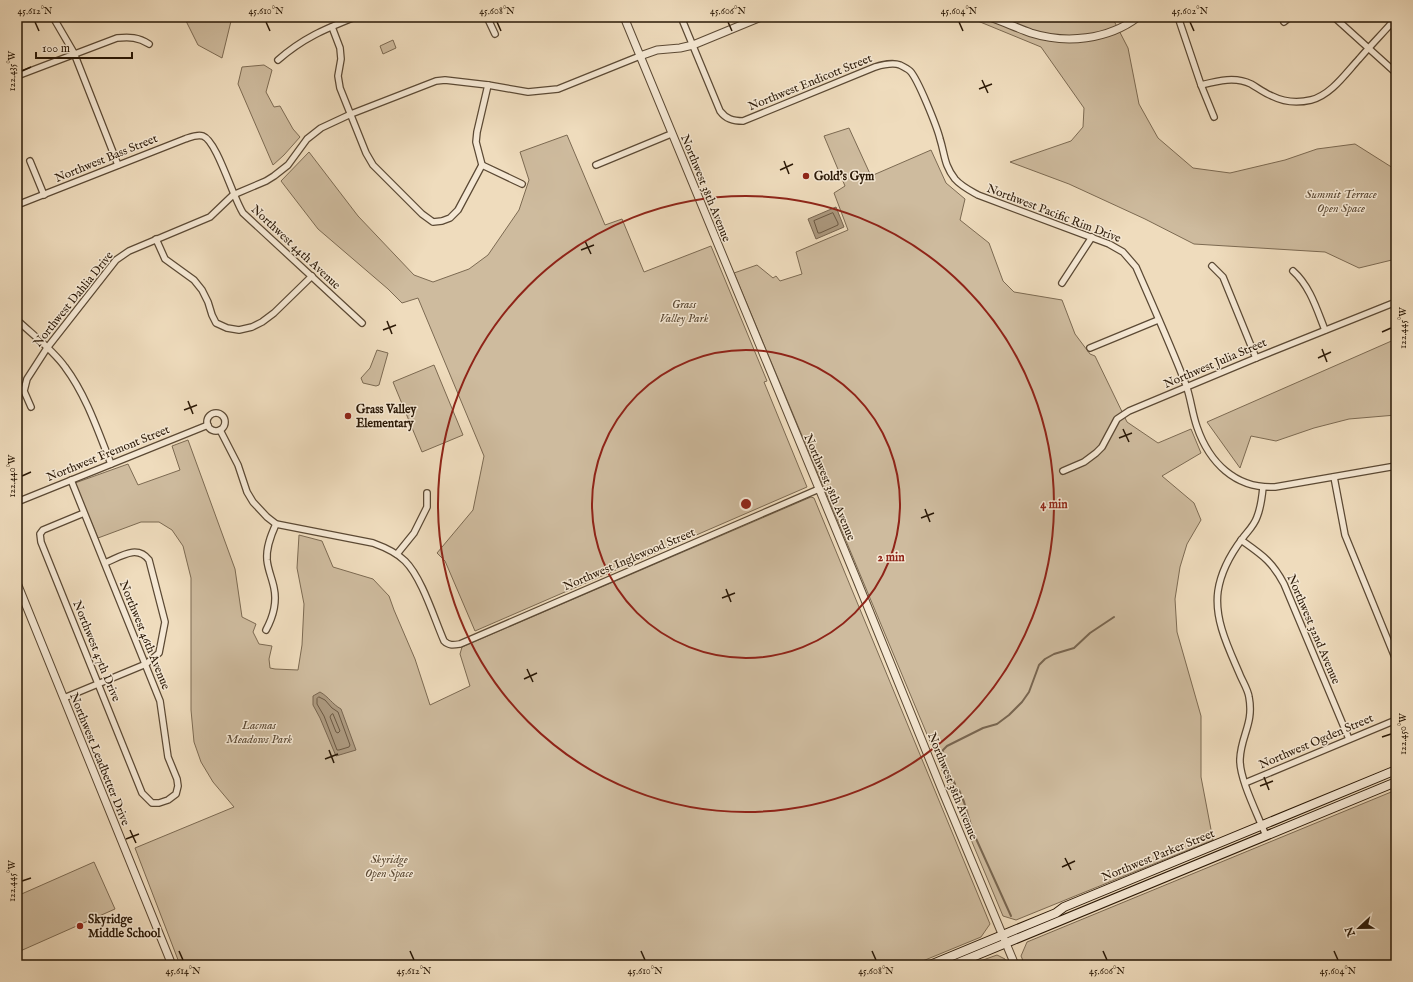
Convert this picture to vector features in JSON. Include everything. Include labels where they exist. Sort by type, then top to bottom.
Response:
[{"type":"main road","name":"Northwest Parker Street","points":[[930,965],[1056,913],[1064,906],[1396,770]]},
{"type":"main road","name":"Northwest Parker Street","points":[[953,965],[1396,782]]},
{"type":"street","points":[[53,17],[74,53],[118,165]]},
{"type":"street","points":[[278,60],[292,47],[305,39],[355,17]]},
{"type":"street","points":[[488,17],[495,34]]},
{"type":"street","name":"Northwest 38th Avenue","points":[[624,17],[1015,965]]},
{"type":"street","points":[[681,17],[693,45]]},
{"type":"street","name":"Northwest Dahlia Drive","points":[[31,407],[24,391],[26,379],[47,348],[116,260],[129,251],[210,217],[233,195],[274,176],[288,165],[308,139],[321,128],[351,114],[436,81],[445,80],[488,85],[528,92],[558,89],[640,56],[658,50],[693,45],[761,17]]},
{"type":"street","points":[[990,17],[1032,33],[1055,38],[1076,39],[1103,34],[1138,17]]},
{"type":"street","points":[[1178,17],[1201,85],[1214,117]]},
{"type":"street","points":[[1284,22],[1290,17]]},
{"type":"street","points":[[1334,17],[1396,73]]},
{"type":"street","points":[[1201,85],[1223,79],[1238,80],[1250,84],[1262,92],[1277,98],[1294,102],[1311,100],[1321,96],[1334,86],[1396,18]]},
{"type":"street","points":[[332,27],[340,48],[341,59],[338,76],[339,82],[366,153],[373,166],[422,214],[433,222],[450,218],[458,210],[482,165],[476,142],[488,85]]},
{"type":"street","points":[[17,76],[74,53],[117,38],[131,37],[141,39],[149,44]]},
{"type":"street","name":"Northwest Endicott Street","points":[[693,45],[720,111],[729,119],[743,121],[875,67],[890,64],[900,65]]},
{"type":"street","name":"Northwest Pacific Rim Drive","points":[[900,65],[910,72],[918,84],[940,138],[944,157],[949,170],[956,180],[966,188],[978,194],[1092,237],[1123,252],[1136,267],[1186,387],[1197,427],[1204,445],[1210,455],[1228,473],[1245,483],[1263,488],[1396,466]]},
{"type":"street","points":[[596,165],[672,134]]},
{"type":"street","name":"Northwest Bass Street","points":[[17,205],[185,139],[197,135],[204,136]]},
{"type":"street","name":"Northwest 44th Avenue","points":[[204,136],[211,143],[233,195],[243,213],[362,323]]},
{"type":"street","points":[[30,161],[44,195]]},
{"type":"street","points":[[482,165],[522,184]]},
{"type":"street","points":[[1062,283],[1092,237]]},
{"type":"street","points":[[156,239],[165,259],[194,280],[202,290],[216,323],[227,328],[239,330],[252,328],[262,322],[274,313],[312,276]]},
{"type":"street","points":[[1212,266],[1223,277],[1256,358]]},
{"type":"street","points":[[1293,271],[1300,277],[1307,287],[1325,330]]},
{"type":"street","name":"Northwest Julia Street","points":[[1062,471],[1084,462],[1096,453],[1102,447],[1117,419],[1129,411],[1396,302]]},
{"type":"street","points":[[17,320],[64,365],[74,379],[111,464]]},
{"type":"street","points":[[1090,348],[1158,320]]},
{"type":"street","points":[[212,413],[220,413],[224,417],[225,425],[220,430],[215,431],[208,425],[208,418],[212,413]]},
{"type":"street","name":"Northwest Fremont Street","points":[[17,502],[208,425]]},
{"type":"street","points":[[220,430],[238,465],[247,492],[260,511],[276,524],[373,543],[385,547],[397,554],[414,533],[427,507],[427,493]]},
{"type":"street","points":[[1334,477],[1344,535],[1396,660]]},
{"type":"street","name":"Northwest 46th Avenue","points":[[71,480],[160,701],[168,757],[177,779],[178,786],[176,794],[168,800]]},
{"type":"street","points":[[1263,488],[1262,503],[1257,518],[1252,528],[1231,554],[1222,571],[1218,591],[1218,612],[1223,633],[1249,695],[1251,710],[1249,723],[1241,747],[1241,772],[1266,836]]},
{"type":"street","name":"Northwest Inglewood Street","points":[[397,554],[412,568],[444,641],[448,644],[455,645],[819,489]]},
{"type":"street","name":"Northwest 47th Drive","points":[[84,513],[43,530],[40,534],[41,542],[142,793],[152,803],[159,803],[168,800]]},
{"type":"street","points":[[266,630],[272,618],[275,596],[268,569],[268,550],[276,524]]},
{"type":"street","name":"Northwest 32nd Avenue","points":[[1242,540],[1268,560],[1278,571],[1348,739]]},
{"type":"street","points":[[64,698],[146,664],[158,653],[165,622],[149,560],[141,552],[136,552],[105,563]]},
{"type":"street","name":"Northwest Leadbetter Drive","points":[[17,583],[172,965]]},
{"type":"street","name":"Northwest Ogden Street","points":[[1245,783],[1396,720]]},
{"type":"green space","points":[[184,17],[232,17],[222,58],[198,45]]},
{"type":"green space","name":"Summit Terrace Open Space","points":[[968,17],[1112,17],[1128,48],[1139,104],[1158,138],[1193,168],[1230,173],[1285,160],[1317,149],[1355,144],[1393,168],[1396,168],[1396,259],[1359,268],[1325,252],[1194,244],[1145,219],[1069,184],[1010,162],[1071,141],[1083,127],[1084,108],[1041,47]]},
{"type":"green space","points":[[393,40],[396,48],[383,54],[380,46]]},
{"type":"green space","points":[[264,65],[272,70],[266,92],[274,107],[280,106],[293,129],[300,137],[273,165],[238,84],[242,67]]},
{"type":"green space","points":[[849,128],[871,176],[931,150],[946,183],[965,199],[960,220],[989,243],[1003,281],[1014,292],[1062,300],[1075,334],[1090,354],[1095,356],[1127,422],[1158,443],[1191,429],[1201,453],[1162,476],[1194,503],[1201,520],[1187,544],[1180,567],[1175,599],[1177,632],[1201,716],[1201,777],[1213,840],[1016,920],[1003,916],[734,273],[757,265],[773,278],[776,276],[780,281],[802,274],[796,252],[848,230],[834,193],[845,186],[824,136]]},
{"type":"green space","name":"Grass Valley Park","points":[[567,135],[605,225],[622,219],[644,272],[711,246],[767,381],[764,382],[807,487],[475,631],[445,561],[437,553],[473,510],[484,456],[418,298],[402,303],[388,289],[318,229],[281,181],[309,152],[358,216],[414,275],[433,282],[469,269],[488,255],[519,210],[529,180],[520,152]]},
{"type":"green space","points":[[1396,339],[1396,415],[1349,419],[1314,428],[1276,441],[1251,436],[1240,468],[1207,422]]},
{"type":"green space","points":[[377,350],[388,353],[379,385],[376,386],[363,383],[361,378],[370,368]]},
{"type":"green space","points":[[434,365],[463,435],[422,452],[393,382]]},
{"type":"green space","points":[[188,440],[235,569],[242,617],[256,624],[253,632],[259,644],[272,646],[269,659],[270,668],[298,670],[302,645],[304,604],[297,568],[299,535],[322,541],[333,567],[373,579],[389,596],[415,659],[430,705],[470,686],[460,654],[462,647],[811,497],[814,498],[990,924],[981,937],[913,965],[180,965],[135,848],[234,807],[213,782],[201,762],[194,742],[191,710],[191,578],[183,546],[172,530],[159,522],[141,522],[98,538],[75,483],[128,464],[138,485],[180,470],[172,446]]},
{"type":"green space","points":[[1396,790],[1396,965],[1025,965],[1021,956],[1027,942]]},
{"type":"green space","points":[[94,862],[115,909],[18,952],[17,896]]},
{"type":"green space","points":[[997,955],[1005,959],[1007,965],[969,965]]},
{"type":"water","points":[[836,207],[844,227],[816,239],[808,219]]},
{"type":"water","points":[[320,692],[341,709],[356,750],[336,756],[313,705],[313,696]]},
{"type":"waterway","points":[[955,784],[941,758],[943,750],[947,746],[983,728],[997,724],[1009,715],[1022,702],[1029,692],[1039,665],[1045,659],[1054,654],[1074,648],[1090,633],[1114,617]]},
{"type":"waterway","points":[[959,790],[973,832],[1011,916]]},
{"type":"place","name":"Gold's Gym","points":[[806,176]]},
{"type":"place","name":"Grass Valley Elementary","points":[[348,416]]},
{"type":"place","name":"Skyridge Middle School","points":[[80,926]]},
{"type":"park label","name":"Lacmas Meadows Park","points":[[259,732]]},
{"type":"park label","name":"Skyridge Open Space","points":[[389,866]]}]
